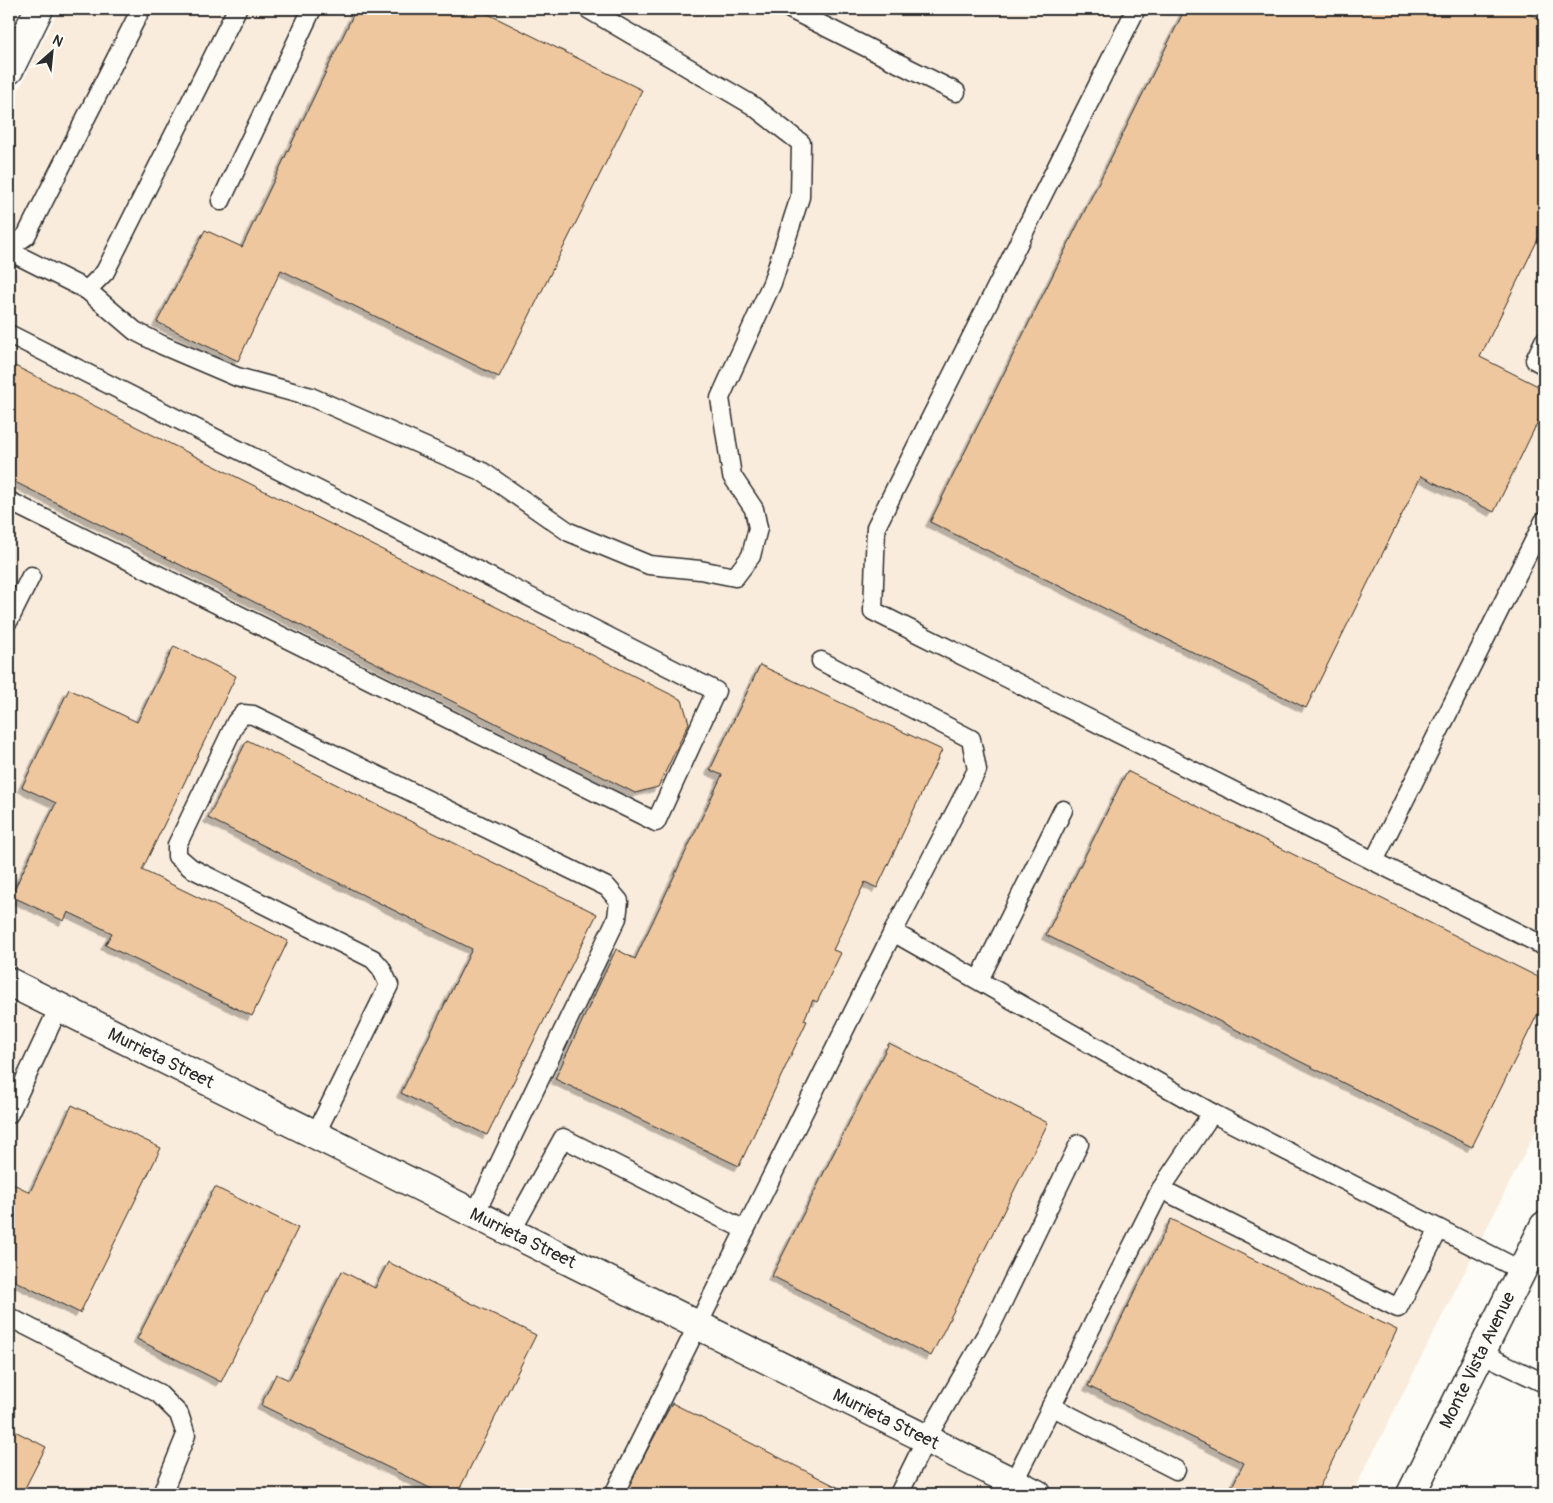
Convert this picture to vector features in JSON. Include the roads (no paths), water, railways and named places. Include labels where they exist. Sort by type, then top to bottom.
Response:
[{"type":"street","points":[[9,70],[39,9]]},
{"type":"street","name":"Murrieta Street","points":[[9,982],[926,1439],[1010,1488],[1037,1494]]},
{"type":"street","name":"Monte Vista Avenue","points":[[1410,1494],[1544,1226]]},
{"type":"lane","points":[[140,9],[26,236],[9,250],[87,290],[135,331],[162,345],[237,377],[311,397],[483,472],[569,532],[649,565],[700,570],[735,577],[751,556],[758,528],[754,510],[732,476],[720,398],[772,283],[800,197],[801,143],[752,105],[588,9]]},
{"type":"lane","points":[[87,290],[105,272],[237,9]]},
{"type":"lane","points":[[221,201],[312,9]]},
{"type":"lane","points":[[790,9],[956,92]]},
{"type":"lane","points":[[1136,9],[876,527],[873,611],[1374,861],[1543,942]]},
{"type":"lane","points":[[9,334],[716,691],[656,822],[9,501]]},
{"type":"lane","points":[[1544,341],[1535,360],[1544,365]]},
{"type":"lane","points":[[1374,861],[1544,521]]},
{"type":"lane","points":[[9,620],[31,576]]},
{"type":"lane","points":[[614,1494],[893,932],[977,770],[971,739],[821,661]]},
{"type":"lane","points":[[315,1135],[389,985],[381,968],[373,959],[190,868],[178,856],[177,845],[236,722],[243,714],[253,715],[607,887],[619,901],[616,918],[475,1214]]},
{"type":"lane","points":[[979,980],[1063,810]]},
{"type":"lane","points":[[893,932],[1212,1113],[1522,1271]]},
{"type":"lane","points":[[9,1114],[59,1007]]},
{"type":"lane","points":[[1010,1488],[1161,1189],[1212,1113]]},
{"type":"lane","points":[[511,1232],[563,1138],[745,1230]]},
{"type":"lane","points":[[899,1494],[926,1439],[990,1328],[1079,1144]]},
{"type":"lane","points":[[1161,1189],[1398,1308],[1439,1229]]},
{"type":"lane","points":[[9,1317],[158,1394],[179,1414],[186,1436],[162,1494]]},
{"type":"lane","points":[[1481,1353],[1544,1383]]},
{"type":"lane","points":[[1052,1406],[1176,1470]]}]
